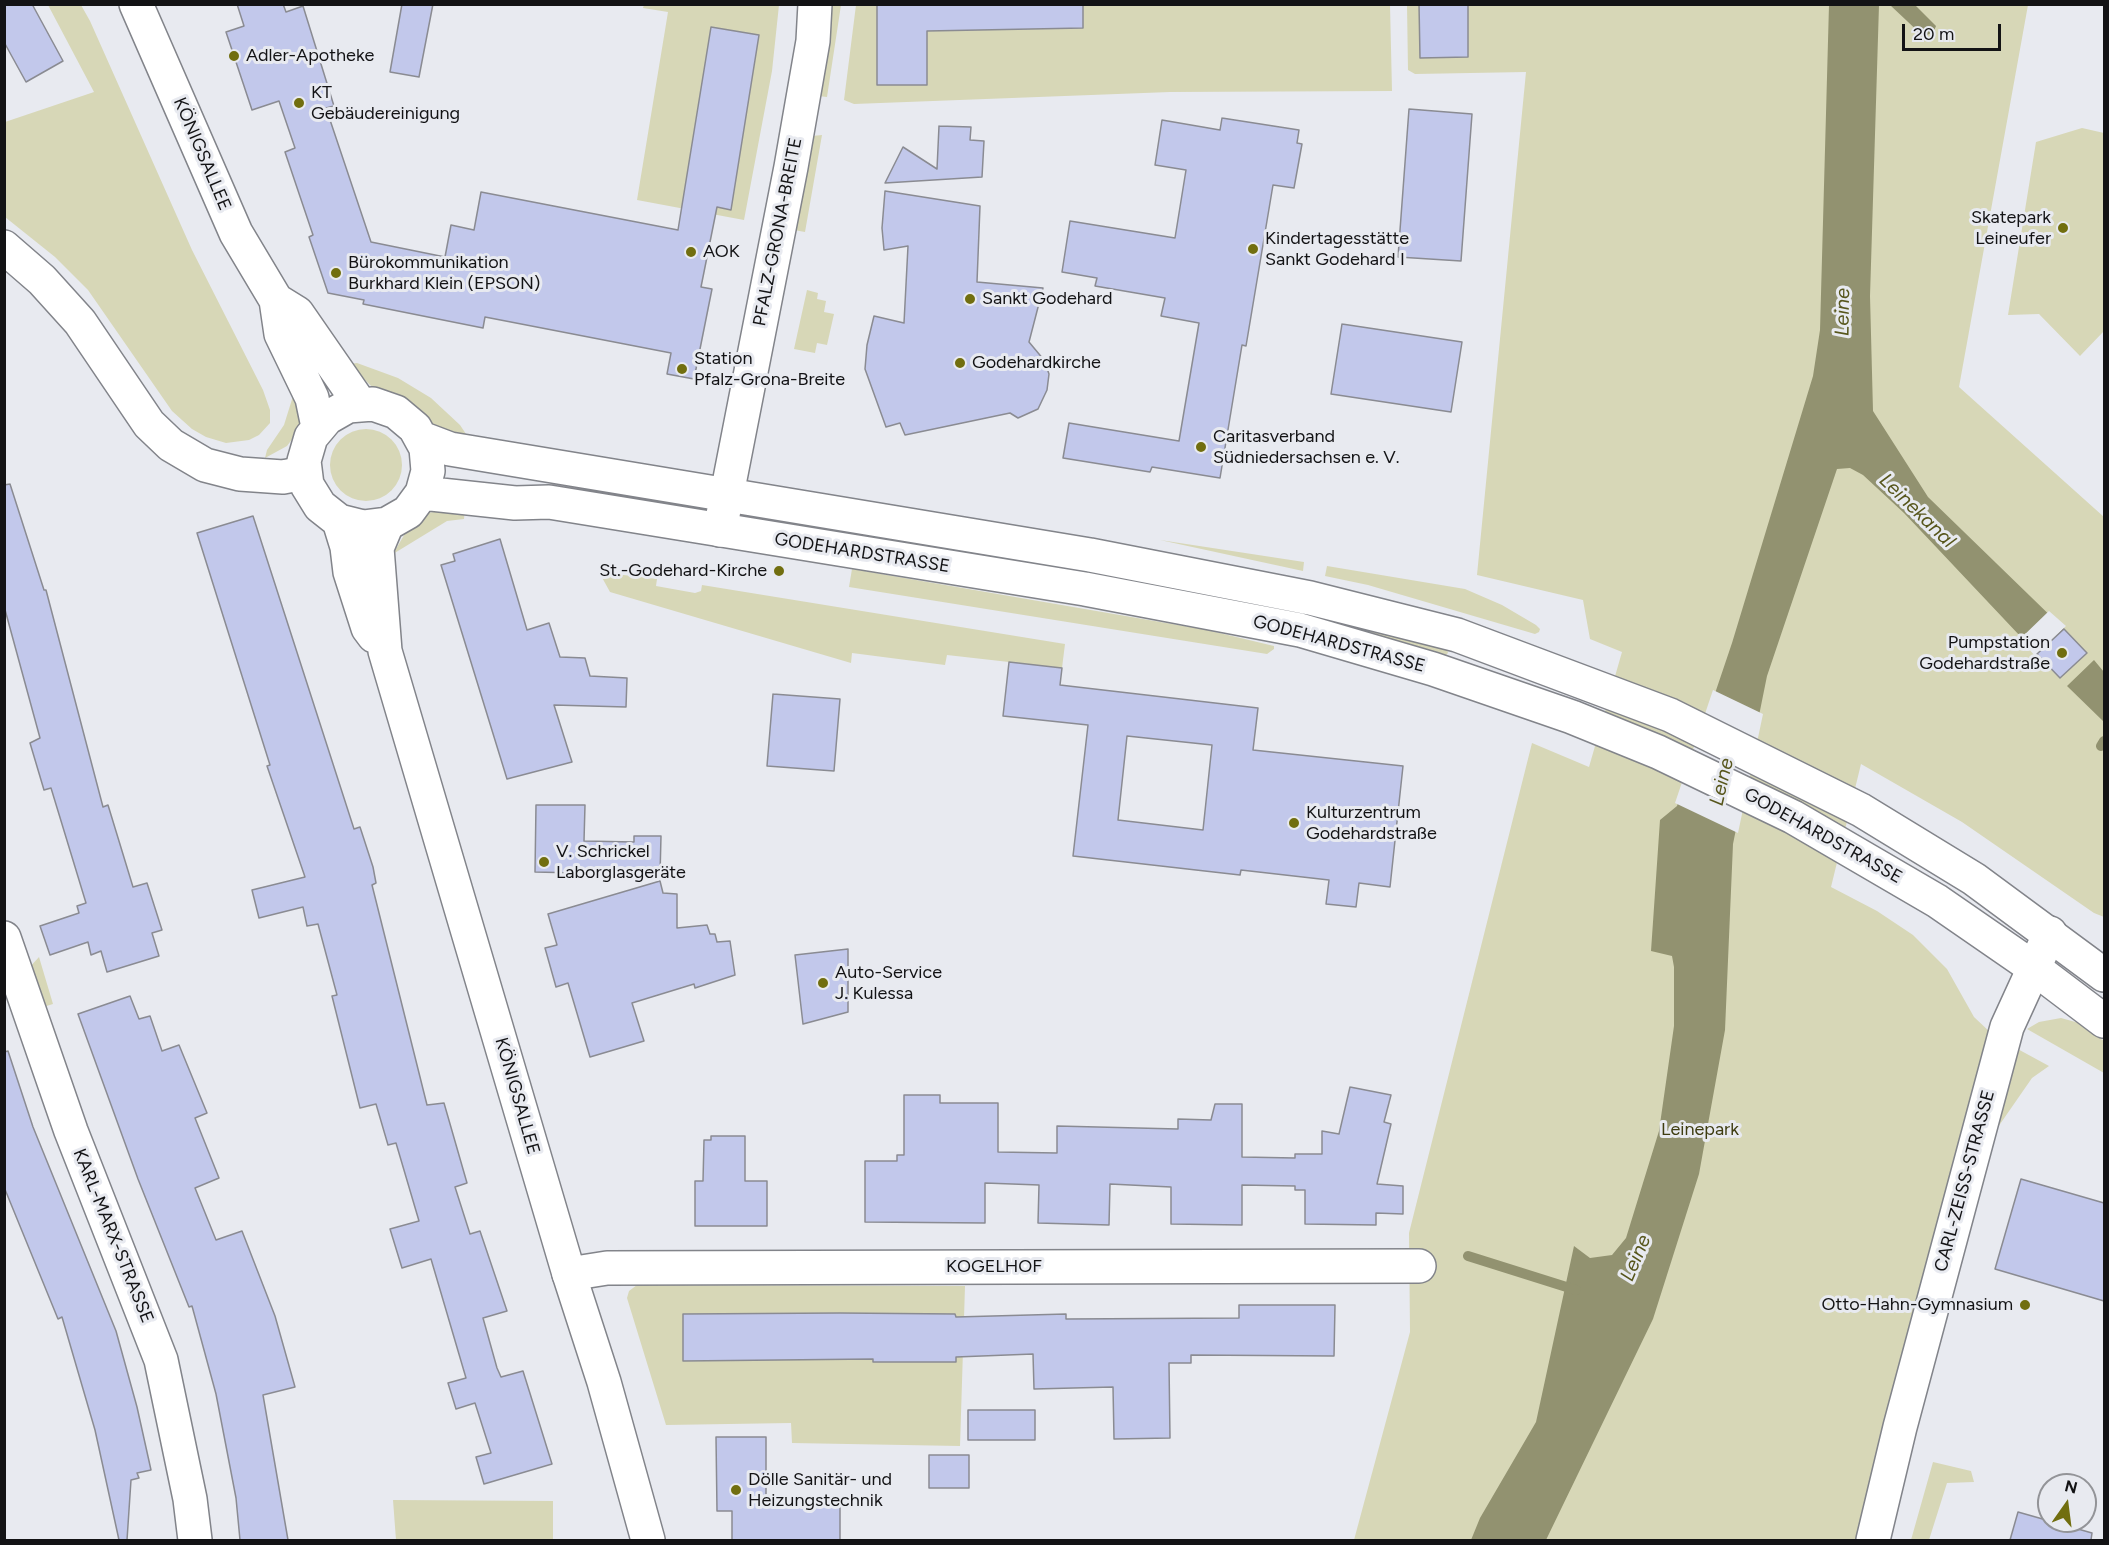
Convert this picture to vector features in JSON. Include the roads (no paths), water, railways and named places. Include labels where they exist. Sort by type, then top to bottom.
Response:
[{"type":"street","name":"KÖNIGSALLEE","points":[[136,4],[236,232],[276,300],[281,334],[312,398],[318,427]]},
{"type":"street","name":"PFALZ-GRONA-BREITE","points":[[720,530],[791,166],[813,41],[815,4]]},
{"type":"street","points":[[4,247],[42,280],[80,322],[149,424],[171,445],[205,465],[240,474],[283,477],[304,473]]},
{"type":"street","name":"KÖNIGSALLEE","points":[[276,300],[297,313],[360,404]]},
{"type":"street","points":[[360,404],[385,406],[410,423],[421,438],[428,460],[422,494],[408,512],[387,524],[363,527],[339,521],[328,515],[312,497],[304,473],[306,448],[318,427],[337,411],[360,404]]},
{"type":"street","name":"GODEHARDSTRASSE","points":[[421,438],[450,449],[1090,555],[1310,598],[1457,635],[1581,679],[1724,739],[1861,810],[1974,879],[2104,975]]},
{"type":"street","name":"GODEHARDSTRASSE","points":[[422,494],[515,503],[549,502],[1085,589],[1300,630],[1433,669],[1572,717],[1712,776],[1852,849],[1937,900],[2034,968],[2104,1021]]},
{"type":"street","name":"KÖNIGSALLEE","points":[[339,521],[350,572],[368,628],[386,651]]},
{"type":"street","name":"KÖNIGSALLEE","points":[[387,524],[377,548],[377,566],[386,626],[386,651],[569,1274],[604,1382],[648,1540]]},
{"type":"street","name":"CARL-ZEISS-STRASSE","points":[[1873,1540],[1903,1415],[2007,1027],[2050,933]]},
{"type":"street","name":"KARL-MARX-STRASSE","points":[[4,938],[71,1131],[161,1360],[190,1499],[195,1540]]},
{"type":"street","name":"KOGELHOF","points":[[569,1274],[607,1268],[1419,1266]]},
{"type":"water","points":[[1829,5],[1879,5],[1870,296],[1873,411],[1928,497],[2064,629],[2037,654],[1904,513],[1863,475],[1850,468],[1837,469],[1767,676],[1733,844],[1725,1030],[1699,1174],[1653,1319],[1546,1540],[1471,1540],[1480,1518],[1536,1422],[1574,1246],[1590,1258],[1612,1255],[1626,1238],[1659,1131],[1674,1026],[1672,956],[1651,951],[1660,820],[1677,806],[1732,643],[1813,376],[1820,330]]},
{"type":"water","points":[[1890,5],[1915,5],[1936,26],[1934,31],[1924,37]]},
{"type":"water","points":[[2094,660],[2104,672],[2104,722],[2067,686]]},
{"type":"waterway","points":[[2101,746],[2104,741]]},
{"type":"waterway","points":[[1468,1256],[1576,1290]]},
{"type":"place","name":"Adler-Apotheke","points":[[234,56]]},
{"type":"place","name":"KT Gebäudereinigung","points":[[299,103]]},
{"type":"place","name":"Skatepark Leineufer","points":[[2063,228]]},
{"type":"place","name":"Kindertagesstätte Sankt Godehard I","points":[[1253,249]]},
{"type":"place","name":"AOK","points":[[691,252]]},
{"type":"place","name":"Bürokommunikation Burkhard Klein (EPSON)","points":[[336,273]]},
{"type":"place","name":"Sankt Godehard","points":[[970,299]]},
{"type":"place","name":"Godehardkirche","points":[[960,363]]},
{"type":"place","name":"Station Pfalz-Grona-Breite","points":[[682,369]]},
{"type":"place","name":"Caritasverband Südniedersachsen e. V.","points":[[1201,447]]},
{"type":"place","name":"St.-Godehard-Kirche","points":[[779,571]]},
{"type":"place","name":"Pumpstation Godehardstraße","points":[[2062,653]]},
{"type":"place","name":"Kulturzentrum Godehardstraße","points":[[1294,823]]},
{"type":"place","name":"V. Schrickel Laborglasgeräte","points":[[544,862]]},
{"type":"place","name":"Auto-Service J. Kulessa","points":[[823,983]]},
{"type":"place","name":"Otto-Hahn-Gymnasium","points":[[2025,1305]]},
{"type":"place","name":"Dölle Sanitär- und Heizungstechnik","points":[[736,1490]]},
{"type":"water label","name":"Leine","points":[[1843,312]]},
{"type":"water label","name":"Leinekanal","points":[[1917,511]]},
{"type":"water label","name":"Leine","points":[[1722,782]]},
{"type":"water label","name":"Leine","points":[[1636,1258]]},
{"type":"park label","name":"Leinepark","points":[[1700,1130]]}]
